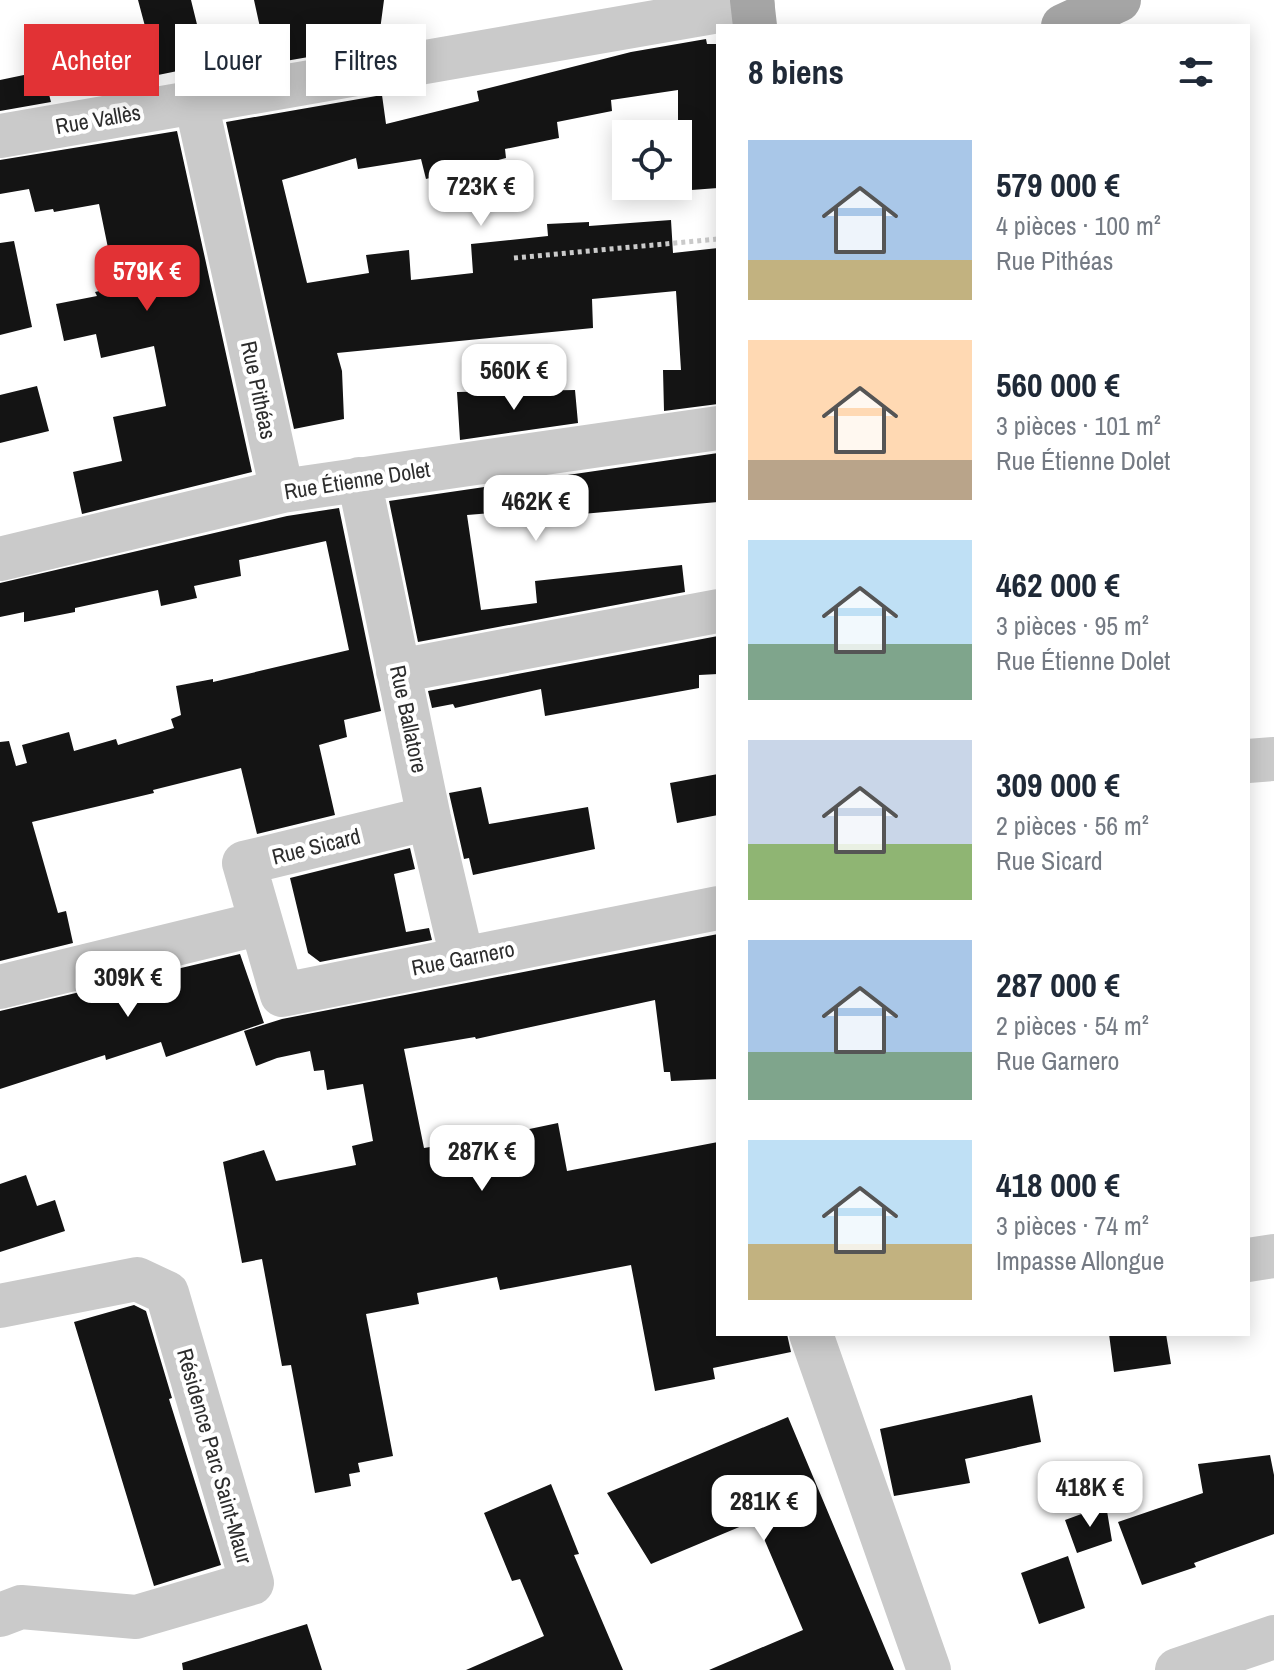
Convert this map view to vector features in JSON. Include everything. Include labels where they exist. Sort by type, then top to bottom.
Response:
[{"type":"main road","points":[[1067,24],[1119,0]]},
{"type":"street","name":"Rue Vallès","points":[[0,136],[753,10]]},
{"type":"street","name":"Rue Pithéas","points":[[196,102],[282,491]]},
{"type":"street","name":"Rue Étienne Dolet","points":[[0,559],[282,491],[716,428]]},
{"type":"street","name":"Rue Ballatore","points":[[359,479],[429,818],[462,958]]},
{"type":"street","points":[[398,671],[716,611]]},
{"type":"street","points":[[1250,761],[1274,759]]},
{"type":"street","name":"Rue Sicard","points":[[261,923],[244,863],[429,818]]},
{"type":"street","name":"Rue Garnero","points":[[261,923],[282,995],[716,908]]},
{"type":"street","points":[[0,987],[261,923]]},
{"type":"street","points":[[1250,1260],[1274,1256]]},
{"type":"street","name":"Résidence Parc Saint-Maur","points":[[0,1306],[137,1279],[167,1293],[252,1583],[136,1617],[21,1607],[0,1615]]},
{"type":"street","points":[[812,1336],[929,1670]]},
{"type":"street","points":[[1177,1670],[1274,1637]]},
{"type":"path","points":[[514,258],[716,239]]},
{"type":"building","points":[[138,0],[191,0],[197,24],[175,24],[175,72],[159,75],[159,24],[144,24]]},
{"type":"building","points":[[254,0],[384,0],[381,24],[306,24],[306,57],[290,60],[290,24],[259,24]]},
{"type":"building","points":[[706,39],[707,44],[716,44],[716,188],[692,190],[692,120],[678,120],[678,90],[611,100],[612,111],[557,122],[559,138],[505,149],[506,158],[426,179],[421,159],[358,169],[356,158],[282,180],[307,283],[369,273],[366,255],[409,250],[411,280],[473,273],[471,244],[548,236],[547,224],[589,222],[589,226],[671,220],[673,253],[716,248],[716,404],[664,411],[663,370],[681,370],[676,291],[592,299],[593,328],[337,353],[342,371],[344,419],[294,429],[226,122],[382,96],[386,124],[479,101],[477,91],[631,52]]},
{"type":"building","points":[[24,75],[24,96],[49,96],[51,102],[0,111],[0,80]]},
{"type":"building","points":[[177,131],[252,472],[82,514],[73,472],[122,461],[113,417],[166,406],[154,346],[101,358],[96,334],[64,341],[56,304],[97,296],[95,292],[116,287],[99,204],[35,212],[29,189],[0,194],[0,160]]},
{"type":"building","points":[[14,241],[32,327],[0,335],[0,243]]},
{"type":"building","points":[[37,386],[49,431],[0,443],[0,395]]},
{"type":"building","points":[[575,390],[578,423],[460,440],[457,392]]},
{"type":"building","points":[[716,453],[716,502],[528,521],[527,510],[467,515],[481,610],[537,603],[535,581],[682,565],[685,592],[418,642],[389,501]]},
{"type":"building","points":[[339,508],[381,711],[344,720],[347,737],[319,745],[335,815],[257,834],[241,768],[153,790],[154,793],[32,822],[58,913],[66,911],[73,943],[0,961],[0,742],[9,741],[16,766],[27,763],[22,745],[69,732],[74,751],[116,739],[118,745],[174,728],[171,719],[181,715],[176,686],[213,679],[213,682],[349,650],[326,541],[239,560],[241,576],[194,586],[197,598],[161,606],[158,590],[24,622],[24,612],[0,617],[0,583],[287,516]]},
{"type":"building","points":[[716,636],[716,674],[699,675],[699,688],[545,716],[541,689],[455,708],[453,704],[432,708],[428,691]]},
{"type":"building","points":[[716,774],[716,815],[677,823],[670,783]]},
{"type":"building","points":[[481,787],[489,824],[588,807],[595,849],[473,875],[469,858],[464,859],[449,793]]},
{"type":"building","points":[[410,848],[415,869],[394,874],[406,932],[429,928],[432,940],[320,962],[308,953],[290,878]]},
{"type":"building","points":[[716,934],[716,1079],[671,1081],[670,1072],[664,1072],[655,1000],[476,1039],[404,1049],[424,1148],[449,1146],[558,1123],[567,1171],[716,1142],[716,1336],[787,1336],[791,1352],[713,1368],[715,1379],[655,1391],[631,1265],[500,1290],[497,1277],[417,1293],[419,1304],[366,1314],[393,1456],[358,1463],[360,1472],[349,1474],[351,1486],[315,1493],[291,1365],[282,1366],[262,1259],[242,1263],[223,1162],[264,1150],[276,1181],[356,1165],[352,1146],[373,1141],[363,1084],[327,1090],[324,1070],[314,1071],[310,1051],[256,1066],[244,1031],[282,1019]]},
{"type":"building","points":[[240,954],[264,1023],[166,1057],[161,1042],[106,1060],[105,1055],[0,1089],[0,1011]]},
{"type":"building","points":[[26,1175],[37,1206],[55,1200],[65,1231],[0,1252],[0,1184]]},
{"type":"building","points":[[134,1305],[146,1311],[172,1398],[169,1399],[221,1565],[154,1586],[74,1322]]},
{"type":"building","points":[[1109,1336],[1166,1336],[1171,1364],[1114,1372]]},
{"type":"building","points":[[1032,1395],[1041,1442],[965,1459],[970,1483],[894,1496],[880,1429]]},
{"type":"building","points":[[788,1417],[894,1670],[709,1670],[803,1630],[756,1520],[651,1564],[607,1493]]},
{"type":"building","points":[[1270,1455],[1274,1475],[1274,1534],[1194,1563],[1196,1567],[1142,1585],[1118,1522],[1203,1493],[1198,1464]]},
{"type":"building","points":[[551,1484],[579,1554],[574,1555],[623,1670],[466,1670],[544,1636],[520,1579],[512,1581],[484,1513]]},
{"type":"building","points":[[1106,1505],[1112,1541],[1077,1553],[1065,1520]]},
{"type":"building","points":[[1068,1556],[1085,1608],[1039,1624],[1021,1573]]},
{"type":"building","points":[[307,1624],[322,1670],[183,1670],[182,1663]]}]
